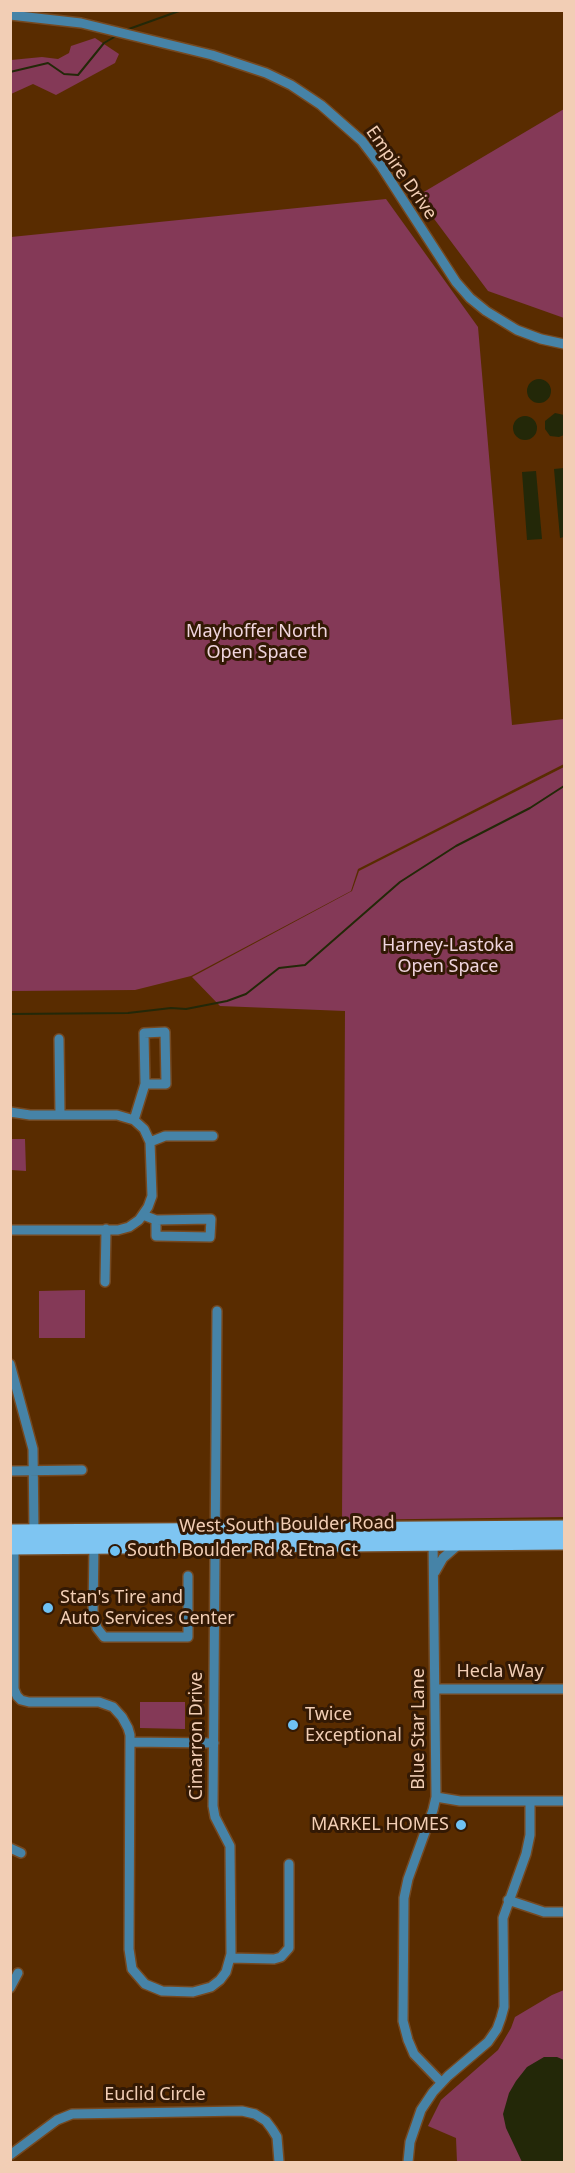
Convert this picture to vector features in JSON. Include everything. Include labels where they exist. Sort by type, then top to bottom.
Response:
[{"type":"main road","name":"West South Boulder Road","points":[[12,1542],[94,1538],[433,1535],[564,1528]]},
{"type":"main road","name":"West South Boulder Road","points":[[12,1542],[34,1532],[94,1538]]},
{"type":"main road","name":"West South Boulder Road","points":[[433,1535],[460,1543],[564,1542]]},
{"type":"street","name":"Empire Drive","points":[[10,15],[81,23],[212,55],[266,72],[321,105],[350,129],[368,149],[456,282],[470,298],[517,330],[564,344]]},
{"type":"street","points":[[134,1120],[145,1084],[144,1033],[165,1032],[166,1084],[145,1084]]},
{"type":"street","points":[[59,1039],[60,1114]]},
{"type":"street","points":[[10,1112],[30,1115],[117,1115],[134,1120],[144,1129],[150,1142],[152,1196],[143,1215],[129,1227],[118,1230],[10,1230]]},
{"type":"street","points":[[150,1142],[165,1136],[213,1136]]},
{"type":"street","points":[[143,1215],[156,1220],[211,1219],[210,1237],[156,1236],[156,1220]]},
{"type":"street","points":[[105,1282],[106,1229]]},
{"type":"street","name":"Cimarron Drive","points":[[12,1542],[14,1689],[16,1696],[29,1702],[99,1702],[113,1707],[122,1716],[128,1728],[130,1742],[129,1950],[132,1969],[137,1977],[152,1988],[162,1991],[200,1991],[211,1987],[226,1972],[230,1958],[230,1846],[214,1817],[217,1311]]},
{"type":"street","points":[[10,1364],[33,1449],[34,1532]]},
{"type":"street","points":[[10,1471],[82,1470]]},
{"type":"street","name":"Blue Star Lane","points":[[433,1535],[436,1797],[404,1898],[403,2021],[414,2054],[441,2082]]},
{"type":"street","points":[[94,1538],[93,1614],[97,1628],[104,1637],[188,1637],[188,1576]]},
{"type":"street","points":[[434,1574],[442,1558],[460,1543]]},
{"type":"street","name":"Hecla Way","points":[[436,1689],[564,1689]]},
{"type":"street","points":[[130,1742],[214,1743]]},
{"type":"street","points":[[436,1797],[460,1800],[564,1801]]},
{"type":"street","points":[[408,2163],[411,2142],[421,2110],[441,2082],[488,2042],[501,2018],[504,2007],[503,1917],[526,1854],[530,1835],[530,1800]]},
{"type":"street","points":[[10,1848],[21,1853]]},
{"type":"street","points":[[230,1958],[274,1959],[281,1957],[289,1948],[289,1864]]},
{"type":"street","points":[[508,1900],[544,1912],[564,1912]]},
{"type":"street","points":[[10,1988],[18,1973]]},
{"type":"street","name":"Euclid Circle","points":[[10,2155],[57,2120],[72,2114],[242,2111],[255,2114],[266,2121],[272,2129],[277,2137],[279,2163]]},
{"type":"green space","points":[[95,38],[119,54],[115,63],[56,95],[33,84],[11,94],[11,60],[42,57],[58,59],[69,53],[71,46]]},
{"type":"green space","points":[[564,109],[564,318],[488,291],[417,196]]},
{"type":"green space","name":"Mayhoffer North Open Space","points":[[386,199],[478,327],[512,725],[564,719],[564,764],[358,869],[351,891],[191,976],[135,990],[11,991],[11,237]]},
{"type":"green space","name":"Harney-Lastoka Open Space","points":[[564,767],[564,1517],[342,1520],[345,1011],[220,1006],[192,977],[352,891],[359,871]]},
{"type":"green space","points":[[11,1139],[25,1139],[26,1171],[11,1170]]},
{"type":"green space","points":[[85,1290],[85,1338],[39,1338],[39,1291]]},
{"type":"green space","points":[[140,1702],[185,1702],[185,1729],[140,1728]]},
{"type":"green space","points":[[564,1990],[564,2162],[457,2162],[456,2138],[428,2126],[441,2100],[498,2050],[515,2017]]},
{"type":"shaded area","points":[[539,379],[544,380],[550,386],[550,396],[544,402],[539,403],[534,402],[528,396],[527,391],[528,386],[534,380]]},
{"type":"shaded area","points":[[555,413],[564,415],[564,435],[559,437],[550,436],[545,429],[545,421]]},
{"type":"shaded area","points":[[525,416],[534,419],[537,428],[534,437],[525,440],[516,437],[513,428],[516,419]]},
{"type":"shaded area","points":[[564,468],[564,537],[560,538],[554,469]]},
{"type":"shaded area","points":[[536,471],[542,539],[527,540],[522,472]]},
{"type":"shaded area","points":[[544,2057],[557,2057],[564,2060],[564,2162],[522,2162],[506,2128],[503,2114],[509,2093],[516,2081],[527,2067]]},
{"type":"waterway","points":[[126,30],[182,10]]},
{"type":"waterway","points":[[10,72],[48,63],[64,74],[78,75],[104,43],[116,36]]},
{"type":"waterway","points":[[10,1014],[128,1013],[171,1008],[186,1009],[227,1001],[246,994],[279,968],[305,965],[400,882],[456,846],[530,808],[564,786]]},
{"type":"place","name":"South Boulder Rd & Etna Ct","points":[[115,1551]]},
{"type":"place","name":"Stan's Tire and Auto Services Center","points":[[48,1608]]},
{"type":"place","name":"Twice Exceptional","points":[[293,1725]]},
{"type":"place","name":"MARKEL HOMES","points":[[461,1825]]}]
